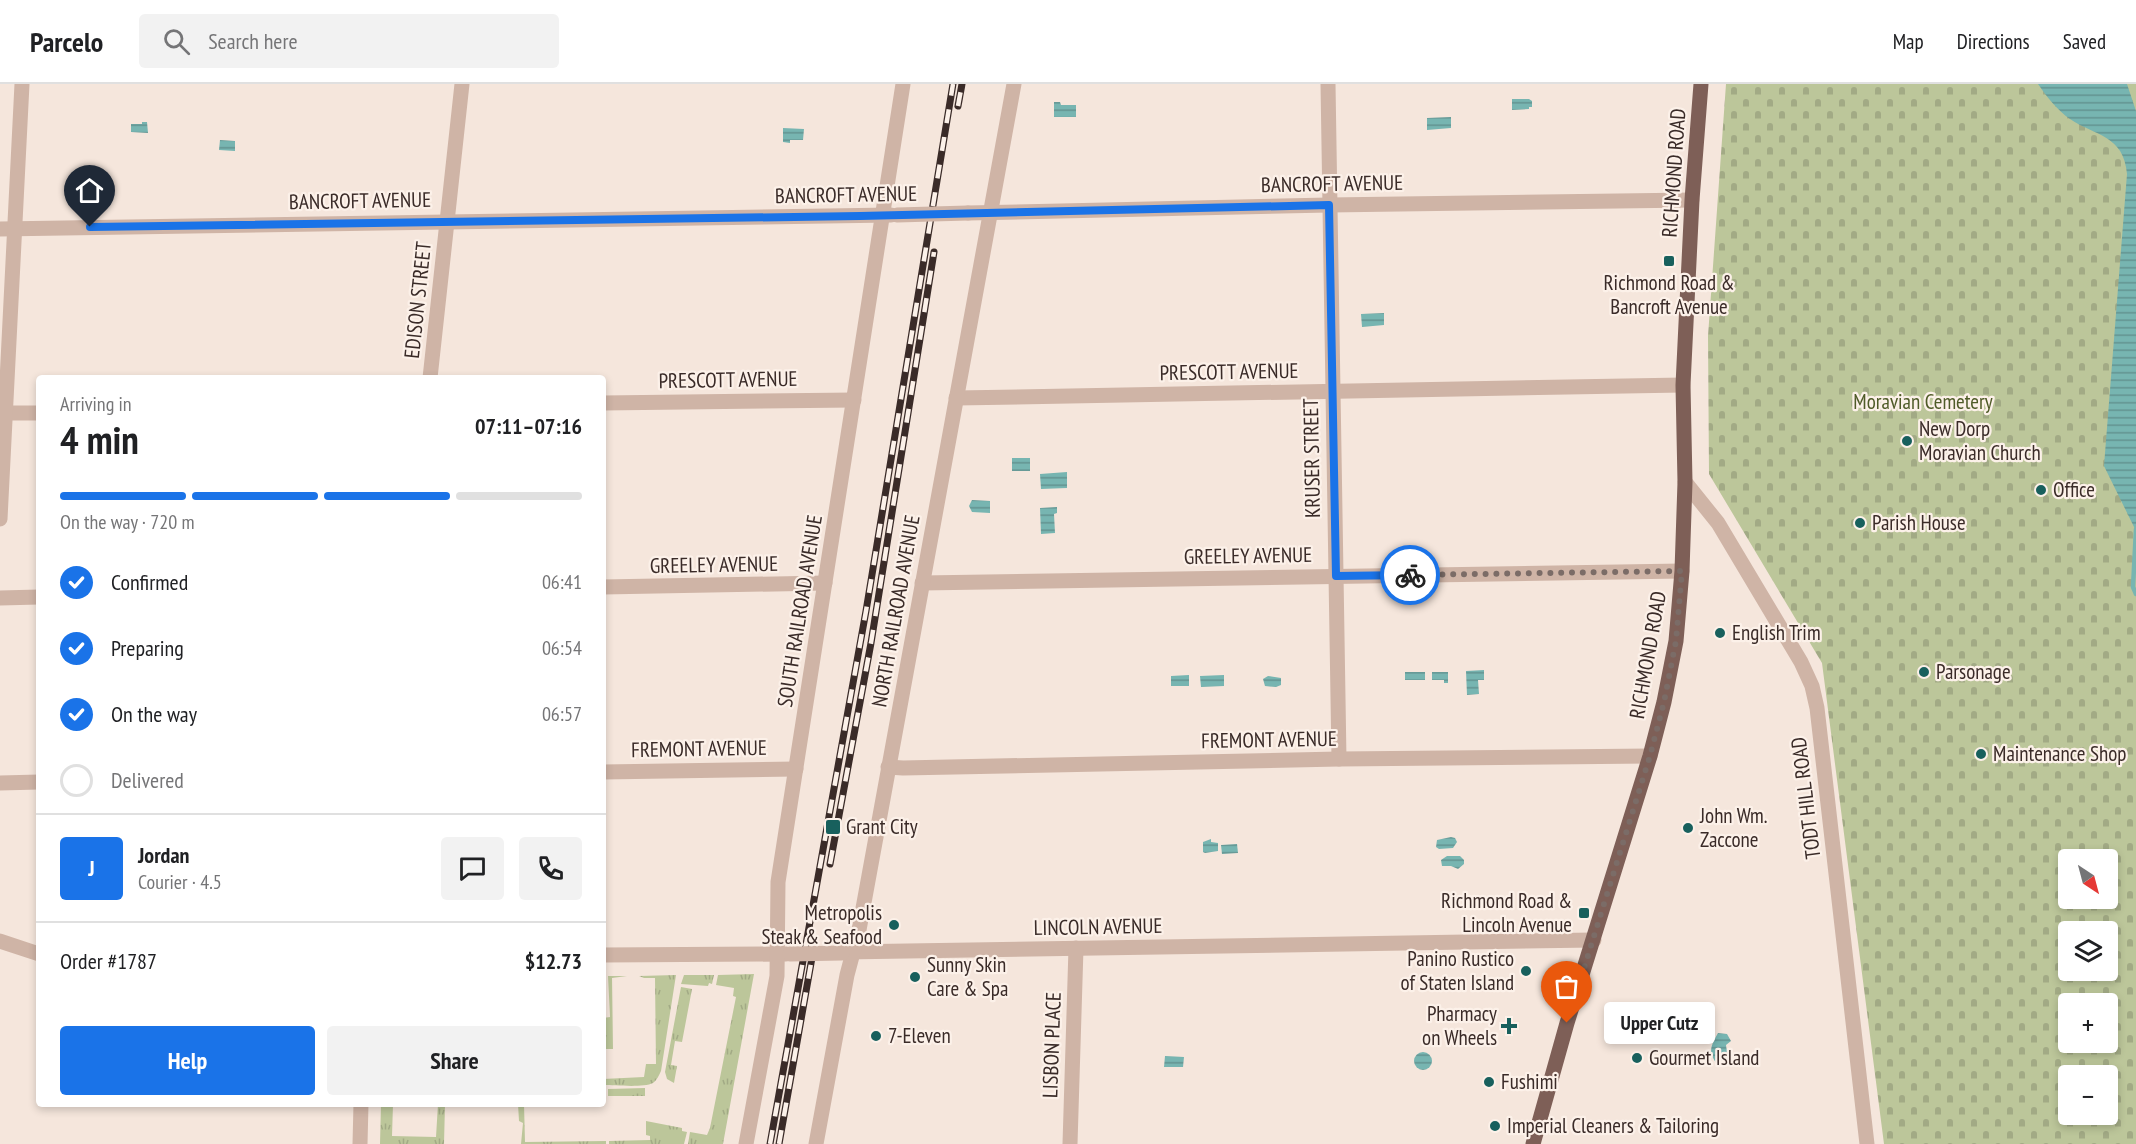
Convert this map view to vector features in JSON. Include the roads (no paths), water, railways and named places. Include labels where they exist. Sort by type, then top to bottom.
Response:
[{"type":"main road","name":"RICHMOND ROAD","points":[[1533,1144],[1567,1023],[1650,756],[1676,641],[1682,571],[1685,482],[1683,385],[1692,200],[1701,84]]},
{"type":"street","points":[[0,519],[8,228],[22,84]]},
{"type":"street","name":"EDISON STREET","points":[[430,375],[462,84]]},
{"type":"street","name":"SOUTH RAILROAD AVENUE","points":[[746,1144],[777,976],[784,954],[778,882],[854,400],[890,215],[903,84]]},
{"type":"street","name":"NORTH RAILROAD AVENUE","points":[[816,1144],[847,975],[848,952],[888,767],[1014,84]]},
{"type":"street","name":"KRUSER STREET","points":[[1328,84],[1339,759]]},
{"type":"street","name":"BANCROFT AVENUE","points":[[8,228],[1692,200]]},
{"type":"street","name":"PRESCOTT AVENUE","points":[[956,398],[1683,385]]},
{"type":"street","name":"PRESCOTT AVENUE","points":[[606,403],[854,400]]},
{"type":"street","points":[[3,413],[36,413]]},
{"type":"street","name":"TODT HILL ROAD","points":[[1685,482],[1718,523],[1801,662],[1812,686],[1817,708],[1867,1144]]},
{"type":"street","name":"GREELEY AVENUE","points":[[922,584],[1682,571]]},
{"type":"street","name":"GREELEY AVENUE","points":[[606,587],[825,584]]},
{"type":"street","points":[[0,598],[36,597]]},
{"type":"street","name":"FREMONT AVENUE","points":[[888,767],[1650,756]]},
{"type":"street","name":"FREMONT AVENUE","points":[[606,772],[796,768]]},
{"type":"street","points":[[0,783],[36,782]]},
{"type":"street","name":"LINCOLN AVENUE","points":[[606,955],[784,954],[1594,939]]},
{"type":"street","points":[[0,941],[36,953]]},
{"type":"street","name":"LISBON PLACE","points":[[1070,1144],[1076,948]]},
{"type":"street","points":[[360,1144],[362,1107]]},
{"type":"water","points":[[2038,84],[2127,84],[2136,111],[2136,531],[2104,466],[2127,174],[2125,161],[2114,144],[2066,116],[2052,103]]},
{"type":"water","points":[[1512,99],[1529,99],[1532,101],[1532,107],[1512,110]]},
{"type":"water","points":[[1054,102],[1060,102],[1061,105],[1076,105],[1076,117],[1054,117]]},
{"type":"water","points":[[1451,117],[1451,128],[1427,130],[1427,118]]},
{"type":"water","points":[[142,122],[147,122],[148,133],[131,132],[131,124],[142,124]]},
{"type":"water","points":[[783,128],[804,129],[803,140],[783,142]]},
{"type":"water","points":[[220,140],[235,141],[235,151],[219,150]]},
{"type":"water","points":[[1384,313],[1384,325],[1362,327],[1361,314]]},
{"type":"water","points":[[1012,458],[1030,458],[1030,471],[1012,471]]},
{"type":"water","points":[[1067,472],[1067,488],[1041,489],[1040,474]]},
{"type":"water","points":[[972,500],[990,501],[990,513],[972,512],[969,506]]},
{"type":"water","points":[[1057,507],[1057,513],[1054,514],[1055,533],[1041,534],[1040,508]]},
{"type":"water","points":[[1484,670],[1484,680],[1478,680],[1479,694],[1467,695],[1466,671]]},
{"type":"water","points":[[1405,672],[1425,672],[1425,680],[1405,680]]},
{"type":"water","points":[[1432,672],[1448,672],[1448,683],[1444,683],[1444,680],[1432,680]]},
{"type":"water","points":[[1189,675],[1189,686],[1171,686],[1171,676]]},
{"type":"water","points":[[1224,675],[1224,686],[1201,687],[1200,676]]},
{"type":"water","points":[[1268,676],[1281,678],[1281,685],[1265,686],[1263,679]]},
{"type":"water","points":[[1451,837],[1457,842],[1453,848],[1439,849],[1436,847],[1437,840]]},
{"type":"water","points":[[1211,839],[1211,842],[1218,843],[1218,851],[1203,852],[1203,842]]},
{"type":"water","points":[[1237,844],[1238,853],[1222,854],[1221,845]]},
{"type":"water","points":[[1447,856],[1460,856],[1464,864],[1458,869],[1442,866],[1441,860]]},
{"type":"water","points":[[1718,1033],[1727,1034],[1731,1041],[1726,1045],[1728,1059],[1724,1065],[1718,1065],[1711,1053]]},
{"type":"water","points":[[1423,1052],[1429,1055],[1432,1061],[1429,1067],[1423,1070],[1417,1067],[1414,1061],[1417,1055]]},
{"type":"water","points":[[1165,1056],[1184,1057],[1183,1067],[1164,1067]]},
{"type":"waterway","points":[[2136,529],[2133,587],[2136,594]]},
{"type":"railway","points":[[770,1144],[866,611],[953,84]]},
{"type":"railway","points":[[958,106],[962,84]]},
{"type":"railway","points":[[830,864],[871,643],[934,252]]},
{"type":"railway","points":[[779,1144],[813,952]]},
{"type":"place","name":"Richmond Road & Bancroft Avenue","points":[[1669,261]]},
{"type":"place","name":"New Dorp Moravian Church","points":[[1907,441]]},
{"type":"place","name":"Office","points":[[2041,490]]},
{"type":"place","name":"Parish House","points":[[1860,523]]},
{"type":"place","name":"English Trim","points":[[1720,633]]},
{"type":"place","name":"Parsonage","points":[[1924,672]]},
{"type":"place","name":"Maintenance Shop","points":[[1981,754]]},
{"type":"place","name":"Grant City","points":[[833,827]]},
{"type":"place","name":"John Wm. Zaccone","points":[[1688,828]]},
{"type":"place","name":"Richmond Road & Lincoln Avenue","points":[[1584,913]]},
{"type":"place","name":"Metropolis Steak & Seafood","points":[[894,925]]},
{"type":"place","name":"Panino Rustico of Staten Island","points":[[1526,971]]},
{"type":"place","name":"Sunny Skin Care & Spa","points":[[915,977]]},
{"type":"place","name":"Upper Cutz","points":[[1567,1023]]},
{"type":"place","name":"Pharmacy on Wheels","points":[[1509,1026]]},
{"type":"place","name":"7-Eleven","points":[[876,1036]]},
{"type":"place","name":"Gourmet Island","points":[[1637,1058]]},
{"type":"place","name":"Fushimi","points":[[1489,1082]]},
{"type":"place","name":"Imperial Cleaners & Tailoring","points":[[1495,1126]]},
{"type":"park label","name":"Moravian Cemetery","points":[[1923,402]]}]
